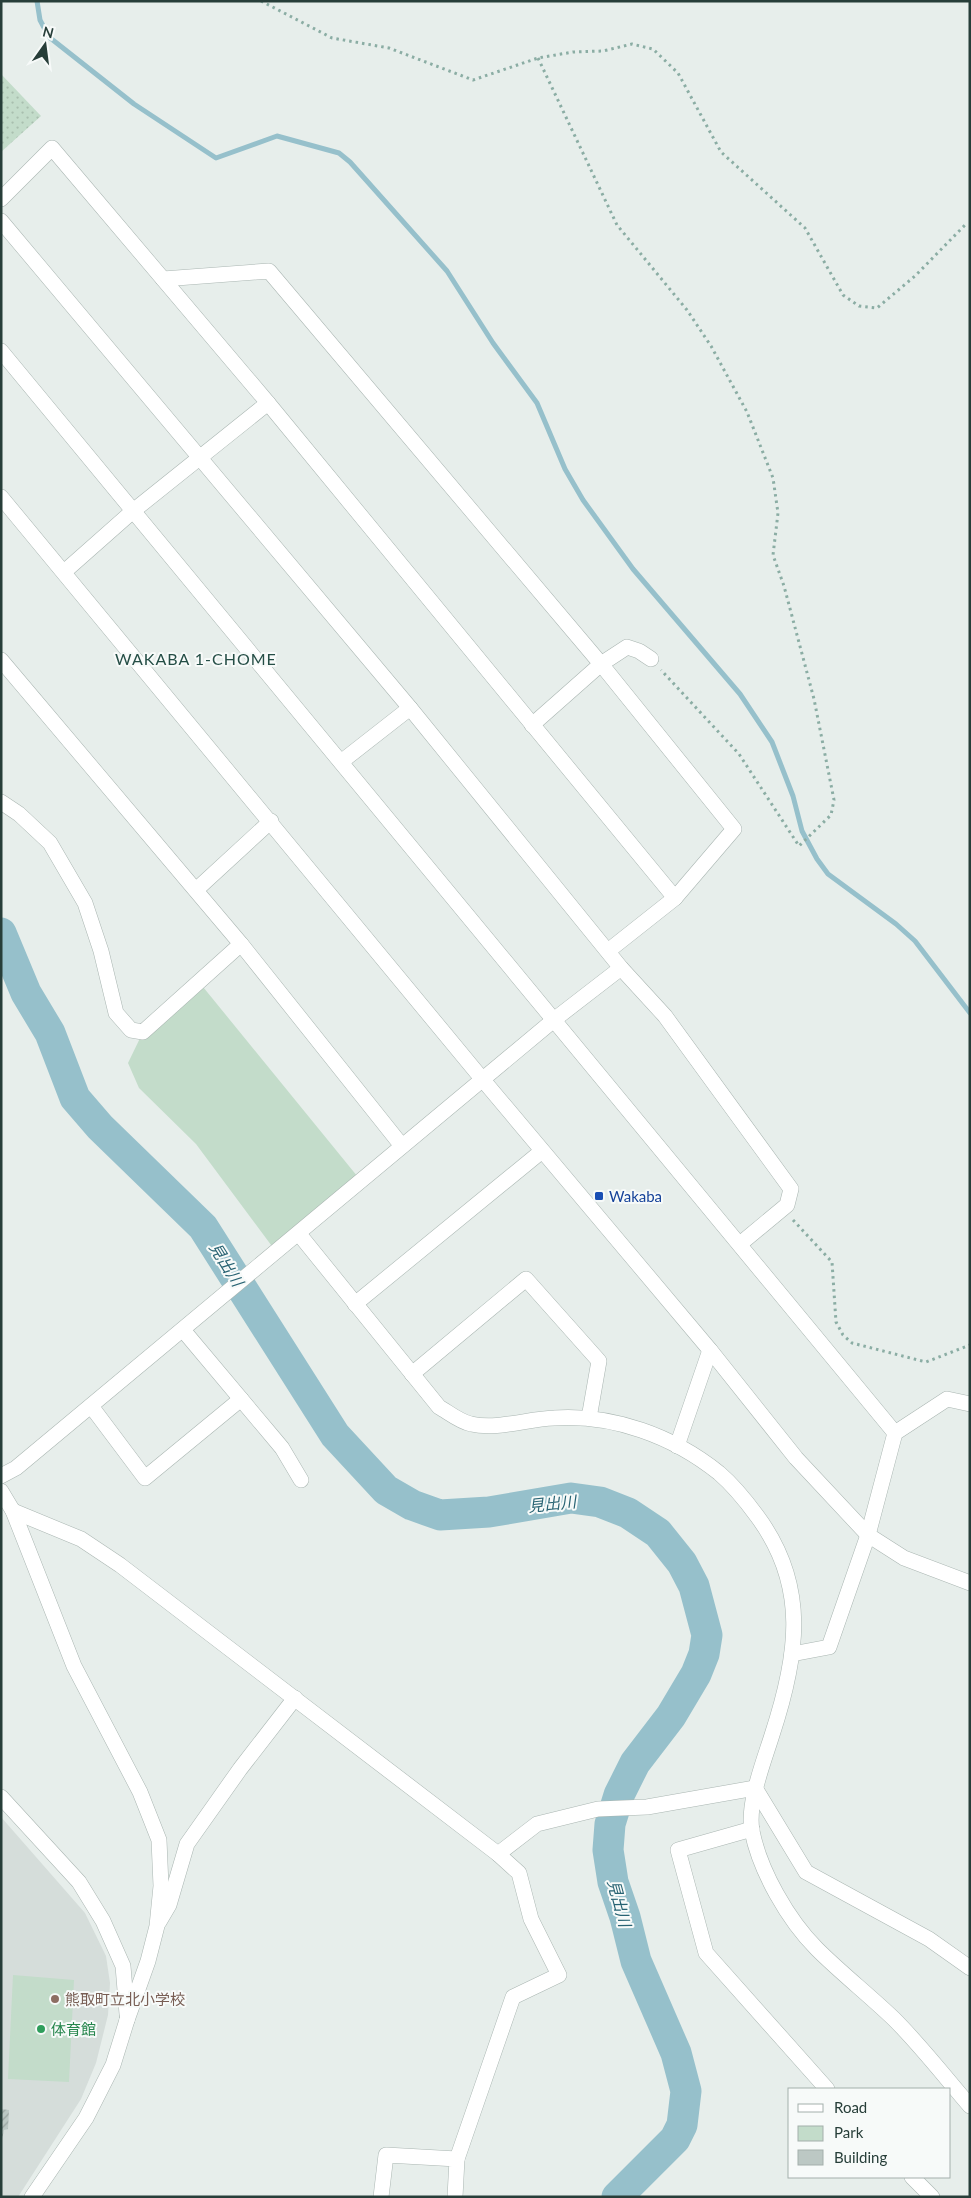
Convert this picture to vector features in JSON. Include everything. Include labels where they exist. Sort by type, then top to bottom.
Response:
[{"type":"street","points":[[1,199],[52,148],[268,403],[675,898]]},
{"type":"street","points":[[1,220],[410,708],[621,968],[665,1016],[791,1189],[787,1205],[740,1244]]},
{"type":"street","points":[[163,279],[269,271],[600,664],[734,829],[675,898],[608,951]]},
{"type":"street","points":[[1,351],[555,1019],[895,1434]]},
{"type":"street","points":[[64,572],[133,511],[268,403]]},
{"type":"street","points":[[1,497],[271,821],[483,1080],[710,1350],[796,1458],[868,1535],[904,1558],[970,1583]]},
{"type":"street","points":[[532,724],[600,664],[627,647],[639,651],[651,659]]},
{"type":"street","points":[[1,660],[241,944],[402,1146]]},
{"type":"street","points":[[341,762],[410,708]]},
{"type":"street","points":[[1,802],[19,814],[50,843],[85,903],[101,951],[116,1013],[131,1030],[143,1032],[241,944]]},
{"type":"street","points":[[196,890],[271,821]]},
{"type":"street","points":[[1,1476],[16,1468],[277,1253],[555,1019],[621,968]]},
{"type":"street","points":[[355,1304],[542,1150]]},
{"type":"street","points":[[299,1234],[438,1407],[469,1424],[489,1426],[554,1418],[589,1418],[611,1421],[644,1431],[677,1446],[719,1474],[745,1500],[772,1537],[791,1583],[794,1625],[790,1674],[755,1788],[752,1829],[771,1887],[815,1947],[895,2021],[970,2106]]},
{"type":"street","points":[[412,1374],[526,1279],[599,1361],[589,1418]]},
{"type":"street","points":[[183,1330],[282,1448],[301,1480]]},
{"type":"street","points":[[677,1446],[710,1350]]},
{"type":"street","points":[[792,1654],[829,1647],[868,1535],[895,1434],[947,1399],[970,1404]]},
{"type":"street","points":[[91,1406],[145,1478],[241,1400]]},
{"type":"street","points":[[1,1491],[13,1511],[74,1666],[140,1792],[159,1840],[161,1886],[157,1926],[148,1961],[113,2065],[86,2118],[32,2197]]},
{"type":"street","points":[[13,1511],[80,1540],[120,1565],[498,1854],[519,1873],[531,1919],[560,1975],[513,1997],[456,2159],[455,2197]]},
{"type":"street","points":[[157,1926],[169,1905],[187,1844],[240,1769],[295,1698]]},
{"type":"street","points":[[498,1854],[537,1824],[598,1810],[646,1807],[755,1788]]},
{"type":"street","points":[[755,1788],[806,1872],[929,1939],[970,1968]]},
{"type":"street","points":[[1,1797],[78,1882],[103,1921],[123,1966],[127,2020]]},
{"type":"street","points":[[752,1829],[678,1850],[706,1953],[826,2088]]},
{"type":"street","points":[[381,2197],[386,2155],[456,2159]]},
{"type":"street","points":[[913,2178],[932,2197]]},
{"type":"path","points":[[261,1],[332,38],[389,48],[473,80],[538,58],[573,52],[603,51],[632,44],[653,49],[678,74],[721,152],[805,228],[843,295],[859,306],[877,308],[915,276],[965,225]]},
{"type":"path","points":[[538,58],[617,225],[681,303],[711,346],[747,412],[773,478],[778,513],[773,556],[784,586],[814,699],[834,800],[831,815],[799,846],[740,754],[651,659]]},
{"type":"path","points":[[783,1208],[832,1262],[836,1322],[843,1335],[852,1343],[926,1362],[970,1345]]},
{"type":"shaded area","name":"熊取町立北小学校","points":[[1,1817],[85,1913],[106,1956],[110,1983],[108,2015],[96,2063],[81,2099],[18,2197],[1,2197]]},
{"type":"green space","points":[[1,74],[41,116],[1,152]]},
{"type":"green space","points":[[199,982],[362,1182],[277,1253],[196,1144],[139,1088],[128,1063],[143,1032]]},
{"type":"green space","name":"体育館","points":[[13,1975],[74,1980],[69,2082],[8,2079]]},
{"type":"building","points":[[1,2109],[9,2110],[8,2129],[4,2130],[2,2139]]},
{"type":"waterway","points":[[37,1],[40,20],[49,37],[134,104],[216,158],[277,136],[339,153],[350,162],[447,271],[493,343],[537,403],[565,469],[583,500],[633,569],[740,694],[772,742],[793,796],[802,831],[817,859],[828,874],[896,924],[915,941],[970,1013]]},
{"type":"waterway","name":"見出川","points":[[1,933],[26,993],[50,1033],[75,1098],[100,1127],[203,1227],[335,1435],[386,1490],[412,1505],[440,1515],[489,1512],[571,1498],[600,1502],[628,1513],[658,1533],[682,1563],[694,1586],[707,1635],[704,1654],[696,1674],[671,1716],[635,1763],[619,1795],[610,1824],[608,1850],[613,1882],[625,1917],[636,1961],[676,2053],[686,2091],[682,2125],[675,2139],[617,2197]]},
{"type":"place","name":"Wakaba","points":[[599,1196]]},
{"type":"place","name":"熊取町立北小学校","points":[[55,1999]]},
{"type":"place","name":"体育館","points":[[41,2029]]},
{"type":"district","name":"WAKABA 1-CHOME","points":[[196,658]]}]
